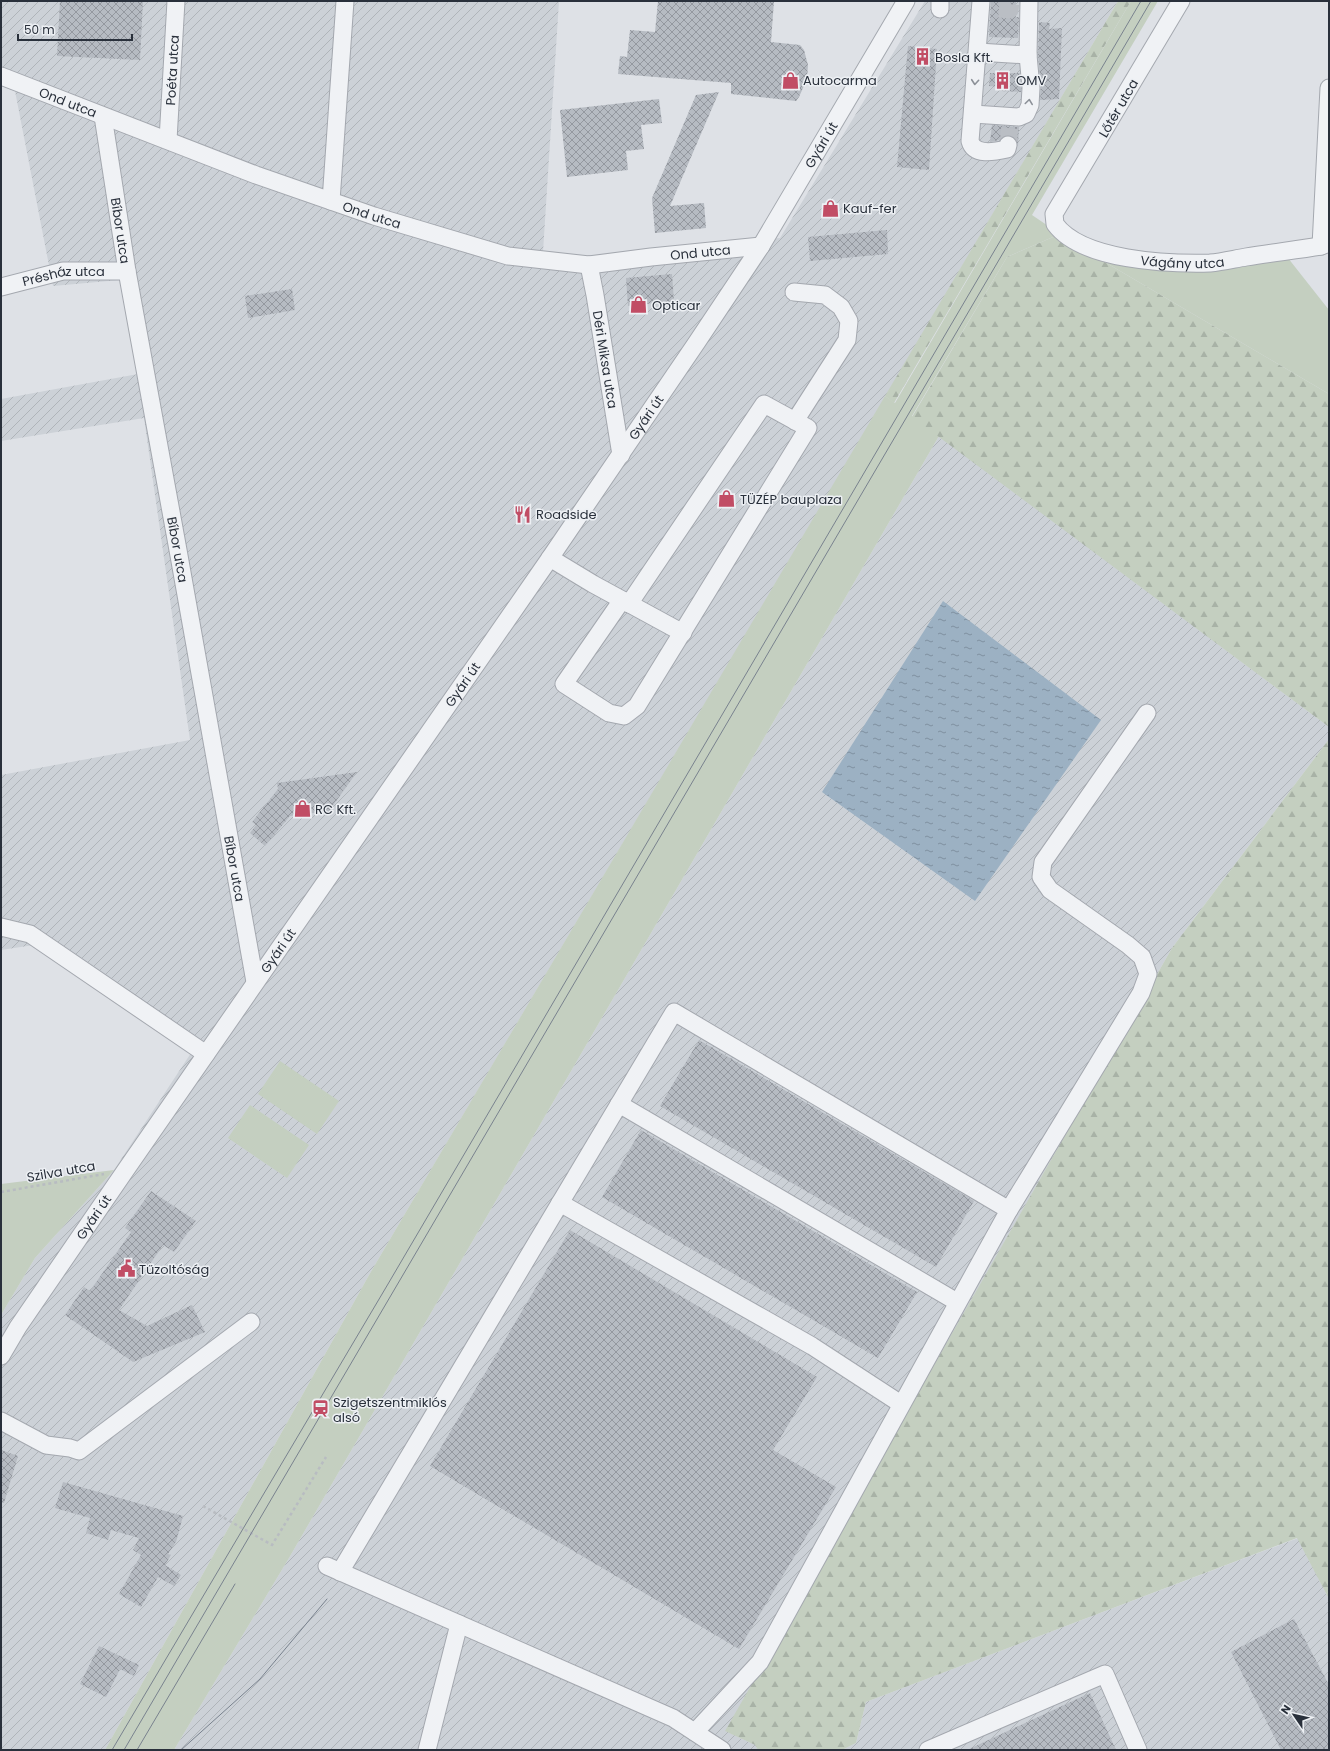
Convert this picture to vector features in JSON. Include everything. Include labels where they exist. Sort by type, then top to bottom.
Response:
[{"type":"street","name":"Poéta utca","points":[[168,140],[176,1]]},
{"type":"street","points":[[330,201],[344,1]]},
{"type":"street","name":"Gyári út","points":[[1,1356],[18,1327],[255,982],[621,455],[761,246],[906,1]]},
{"type":"street","points":[[973,114],[1006,121],[1026,114],[1030,105],[1028,55],[1029,1]]},
{"type":"street","name":"Lőtér utca","points":[[1054,214],[1181,1]]},
{"type":"street","points":[[984,6],[970,133],[972,147],[976,150],[999,147]]},
{"type":"street","points":[[978,52],[1028,55]]},
{"type":"street","name":"Ond utca","points":[[1,76],[256,175],[374,216],[508,256],[589,265],[761,246]]},
{"type":"street","points":[[1325,244],[1329,88]]},
{"type":"street","name":"Bíbor utca","points":[[103,116],[127,271],[255,982]]},
{"type":"street","name":"Vágány utca","points":[[1054,214],[1054,221],[1057,228],[1079,244],[1124,257],[1158,262],[1211,262],[1325,244]]},
{"type":"street","name":"Déri Miksa utca","points":[[589,265],[597,303],[621,455]]},
{"type":"street","name":"Présház utca","points":[[1,287],[63,270],[127,271]]},
{"type":"street","points":[[794,292],[825,295],[841,308],[849,321],[847,340],[795,420]]},
{"type":"street","points":[[764,404],[795,420],[808,428],[637,706],[624,716],[609,713],[564,684],[626,602],[764,404]]},
{"type":"street","points":[[550,558],[683,633]]},
{"type":"street","points":[[695,1732],[760,1662],[1009,1210],[1141,993],[1148,974],[1142,957],[1128,945],[1050,890],[1041,877],[1043,862],[1147,713]]},
{"type":"street","points":[[1,927],[30,934],[206,1054]]},
{"type":"street","points":[[722,1750],[673,1718],[334,1569],[560,1203],[674,1012],[1009,1210]]},
{"type":"street","points":[[619,1104],[957,1302]]},
{"type":"street","points":[[560,1203],[812,1346],[901,1404]]},
{"type":"street","points":[[1,1421],[46,1445],[70,1448],[78,1451],[251,1322]]},
{"type":"street","points":[[427,1750],[459,1624]]},
{"type":"street","points":[[928,1750],[1105,1674],[1138,1750]]},
{"type":"path","name":"Szilva utca","points":[[1,1192],[125,1171]]},
{"type":"path","points":[[203,1506],[272,1545],[326,1457]]},
{"type":"shaded area","points":[[1,1],[559,1],[543,252],[583,257],[663,247],[780,238],[925,1],[1118,1],[369,1275],[105,1750],[1,1750],[1,1315],[35,1258],[114,1170],[193,1050],[34,945],[1,950],[1,775],[190,740],[144,418],[1,441],[1,399],[138,374],[120,280],[53,286],[15,91],[1,86]]},
{"type":"shaded area","points":[[939,436],[1329,727],[1329,739],[1172,948],[726,1731],[755,1745],[758,1750],[174,1750],[289,1558]]},
{"type":"shaded area","points":[[1298,1538],[1329,1599],[1329,1750],[842,1750],[856,1743],[866,1702]]},
{"type":"green space","points":[[1118,1],[1131,1],[894,403],[885,396]]},
{"type":"green space","points":[[1131,1],[1158,1],[1032,215],[1060,234],[1007,257],[912,416],[939,436],[289,1558],[174,1750],[105,1750],[369,1275],[885,396],[895,403]]},
{"type":"green space","points":[[1060,234],[1081,248],[1329,394],[1329,727],[912,417],[1007,257]]},
{"type":"green space","points":[[1081,248],[1165,268],[1288,258],[1329,310],[1329,394]]},
{"type":"green space","points":[[1329,739],[1329,1599],[1297,1538],[866,1702],[856,1743],[842,1750],[758,1750],[755,1745],[725,1731],[1172,948]]},
{"type":"green space","points":[[280,1061],[339,1101],[317,1134],[258,1094]]},
{"type":"green space","points":[[250,1105],[309,1145],[287,1178],[228,1138]]},
{"type":"green space","points":[[114,1170],[35,1258],[1,1315],[1,1184]]},
{"type":"water","points":[[943,601],[1101,720],[975,901],[822,792]]},
{"type":"building","points":[[60,1],[143,1],[140,60],[57,56]]},
{"type":"building","points":[[658,1],[774,1],[771,42],[800,45],[804,50],[808,65],[807,79],[799,97],[796,101],[731,94],[731,83],[618,74],[620,56],[627,57],[630,30],[655,32]]},
{"type":"building","name":"OMV","points":[[991,1],[1016,1],[1016,17],[1019,17],[1018,38],[989,37]]},
{"type":"building","points":[[1039,22],[1050,23],[1049,29],[1062,28],[1059,99],[1040,100],[1041,87],[1038,55]]},
{"type":"building","points":[[908,46],[937,49],[929,170],[897,167]]},
{"type":"building","name":"OMV","points":[[990,73],[1020,73],[1021,92],[1000,91],[1001,87],[989,86]]},
{"type":"building","points":[[719,92],[670,206],[704,203],[706,228],[655,233],[652,198],[696,95]]},
{"type":"building","points":[[659,99],[662,123],[641,125],[644,149],[626,151],[628,170],[567,177],[560,110]]},
{"type":"building","points":[[992,125],[1019,127],[1018,146],[1015,138],[1010,135],[990,142]]},
{"type":"building","points":[[887,230],[888,254],[810,261],[808,237]]},
{"type":"building","points":[[672,274],[674,301],[628,306],[626,278]]},
{"type":"building","points":[[292,289],[295,310],[248,318],[245,296]]},
{"type":"building","points":[[357,772],[329,811],[290,816],[265,846],[250,833],[256,825],[252,822],[278,789],[277,783]]},
{"type":"building","points":[[699,1040],[974,1201],[936,1267],[660,1106]]},
{"type":"building","points":[[641,1130],[917,1292],[878,1358],[602,1197]]},
{"type":"building","name":"Tűzoltóság","points":[[151,1191],[196,1221],[174,1252],[163,1245],[119,1310],[147,1326],[192,1305],[205,1332],[133,1362],[65,1315],[84,1287],[90,1291],[131,1232],[125,1228]]},
{"type":"building","points":[[570,1230],[817,1377],[773,1450],[836,1487],[739,1649],[430,1466]]},
{"type":"building","points":[[1,1450],[18,1456],[4,1503],[1,1503]]},
{"type":"building","points":[[63,1482],[183,1516],[176,1542],[168,1554],[171,1555],[165,1565],[181,1575],[174,1586],[158,1577],[141,1607],[119,1594],[141,1555],[133,1550],[139,1538],[111,1530],[108,1540],[86,1533],[90,1518],[55,1508]]},
{"type":"building","points":[[1294,1619],[1329,1685],[1329,1750],[1281,1750],[1231,1652]]},
{"type":"building","points":[[99,1646],[139,1665],[134,1676],[120,1669],[106,1697],[80,1684]]},
{"type":"building","points":[[1090,1693],[1116,1750],[967,1750]]},
{"type":"tunnel","points":[[999,9],[1010,10],[1011,1]]},
{"type":"tunnel","points":[[1008,145],[1010,125]]},
{"type":"tram line","points":[[112,1750],[388,1284],[1141,1]]},
{"type":"tram line","points":[[124,1750],[1151,1]]},
{"type":"tram line","points":[[137,1750],[235,1584]]},
{"type":"tram line","points":[[181,1750],[260,1679],[327,1599]]},
{"type":"place","name":"Bosla Kft.","points":[[922,57]]},
{"type":"place","name":"Autocarma","points":[[790,80]]},
{"type":"place","name":"OMV","points":[[1003,80]]},
{"type":"place","name":"Kauf-fer","points":[[830,208]]},
{"type":"place","name":"Opticar","points":[[639,305]]},
{"type":"place","name":"TÜZÉP bauplaza","points":[[727,499]]},
{"type":"place","name":"Roadside","points":[[523,514]]},
{"type":"place","name":"RC Kft.","points":[[302,809]]},
{"type":"place","name":"Tűzoltóság","points":[[126,1269]]},
{"type":"place","name":"Szigetszentmiklós alsó","points":[[320,1409]]}]
